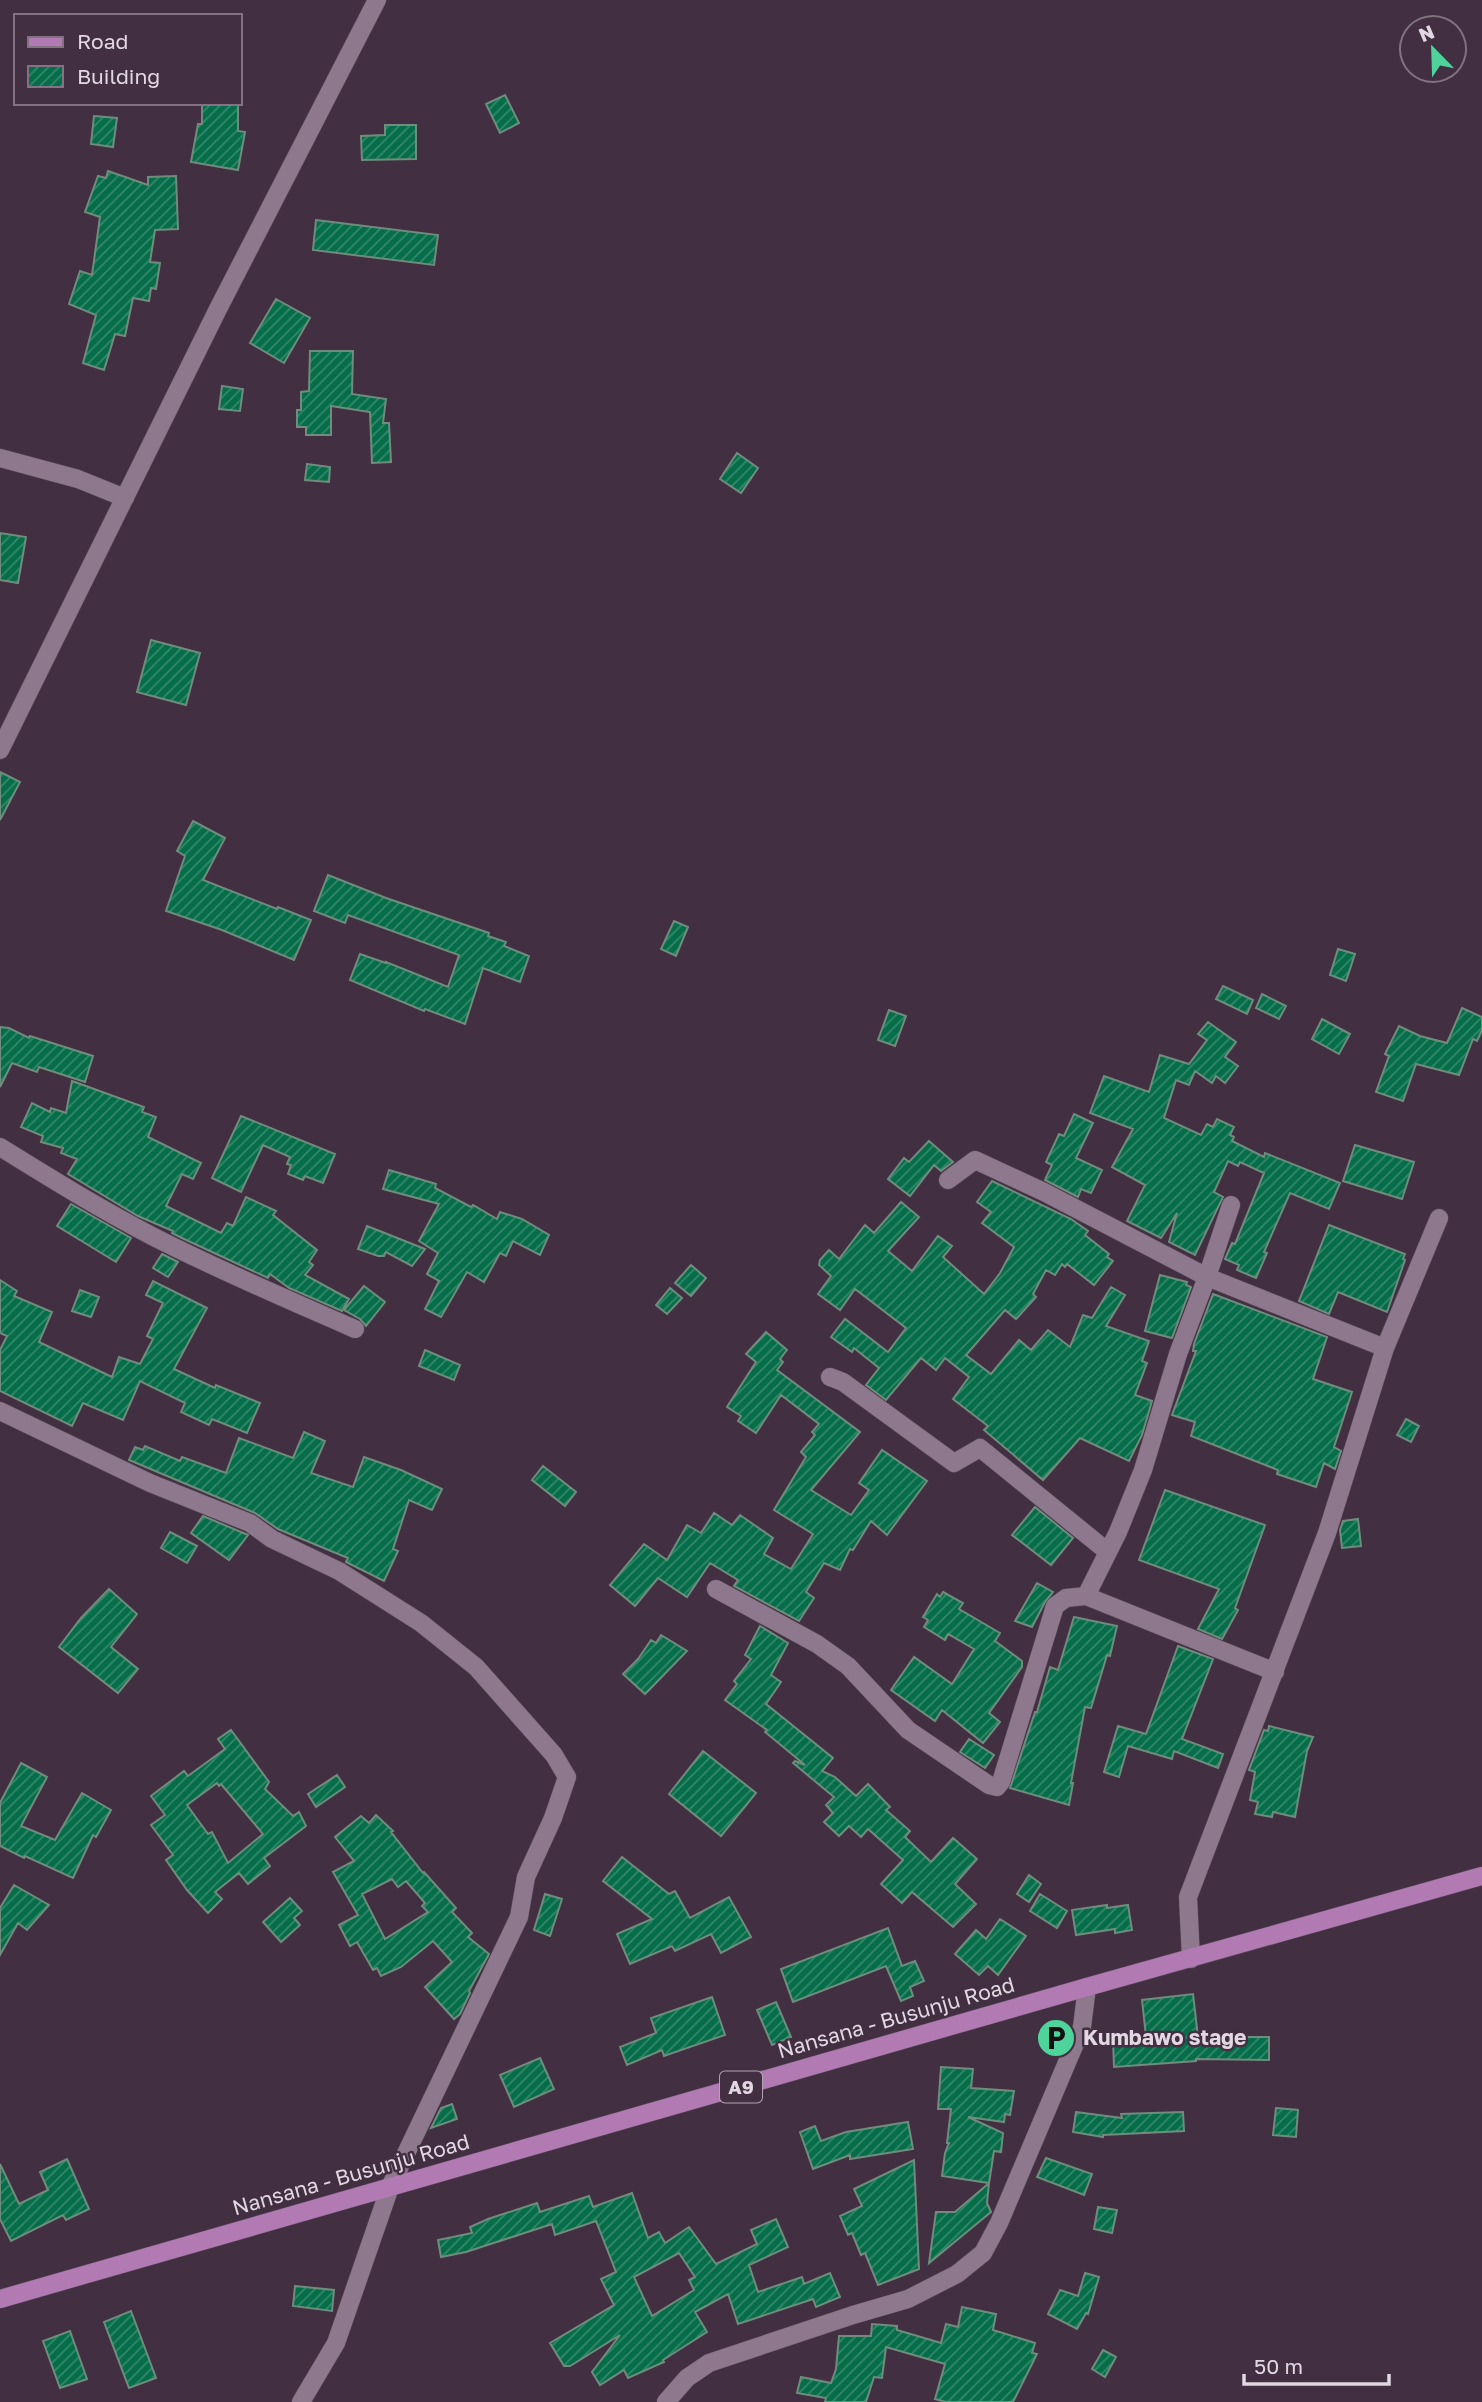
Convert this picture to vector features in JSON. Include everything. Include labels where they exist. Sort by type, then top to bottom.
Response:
[{"type":"main road","name":"Nansana - Busunju Road","points":[[0,2299],[1482,1876]]},
{"type":"street","points":[[0,750],[218,309],[377,0]]},
{"type":"street","points":[[0,458],[78,479],[125,498]]},
{"type":"street","points":[[0,1147],[150,1235],[208,1264],[355,1329]]},
{"type":"street","points":[[948,1180],[975,1160],[1044,1192],[1207,1277],[1385,1348]]},
{"type":"street","points":[[1086,1596],[1143,1470],[1178,1354],[1231,1205]]},
{"type":"street","points":[[1191,1959],[1188,1896],[1328,1533],[1385,1348],[1439,1218]]},
{"type":"street","points":[[830,1377],[843,1382],[954,1463],[980,1448],[1108,1552]]},
{"type":"street","points":[[0,1411],[150,1483],[250,1523],[272,1539],[339,1571],[421,1623],[476,1667],[554,1755],[567,1777],[553,1818],[526,1877],[519,1917],[390,2187],[336,2343],[300,2402]]},
{"type":"street","points":[[716,1589],[817,1644],[848,1666],[908,1730],[989,1785],[997,1787],[1001,1782],[1055,1606],[1066,1598],[1086,1596],[1275,1672]]},
{"type":"street","points":[[666,2402],[687,2378],[709,2363],[908,2299],[957,2274],[983,2253],[999,2223],[1082,2027],[1087,1987]]},
{"type":"building","points":[[505,95],[519,123],[500,133],[486,104]]},
{"type":"building","points":[[202,105],[238,105],[238,131],[245,132],[238,170],[191,162],[198,124],[202,124]]},
{"type":"building","points":[[94,116],[117,118],[113,147],[91,144]]},
{"type":"building","points":[[385,125],[416,125],[416,159],[362,160],[361,136],[385,135]]},
{"type":"building","points":[[108,171],[148,185],[148,177],[176,176],[178,229],[155,230],[150,262],[160,263],[156,289],[151,288],[149,301],[133,298],[125,336],[115,334],[104,370],[83,363],[96,315],[69,304],[80,271],[92,275],[100,217],[85,212],[98,176],[106,178]]},
{"type":"building","points":[[316,220],[438,235],[434,265],[313,250]]},
{"type":"building","points":[[276,299],[310,318],[284,363],[250,343]]},
{"type":"building","points":[[310,351],[353,351],[352,394],[386,399],[383,423],[389,423],[391,462],[372,463],[370,412],[331,406],[331,435],[306,435],[306,427],[297,427],[301,392],[309,391]]},
{"type":"building","points":[[222,386],[243,389],[240,411],[219,409]]},
{"type":"building","points":[[737,453],[758,468],[741,493],[720,479]]},
{"type":"building","points":[[307,464],[330,467],[329,482],[305,480]]},
{"type":"building","points":[[0,533],[26,537],[18,583],[0,580]]},
{"type":"building","points":[[151,640],[200,653],[186,705],[137,692]]},
{"type":"building","points":[[0,772],[20,782],[0,820]]},
{"type":"building","points":[[193,821],[225,838],[203,880],[311,920],[294,960],[222,930],[166,911],[185,856],[177,851]]},
{"type":"building","points":[[328,875],[489,933],[488,936],[506,942],[504,946],[529,956],[520,982],[483,968],[465,1024],[425,1009],[424,1011],[350,980],[360,954],[448,987],[459,955],[348,915],[345,923],[314,911]]},
{"type":"building","points":[[674,921],[688,927],[676,956],[661,949]]},
{"type":"building","points":[[1338,949],[1355,954],[1346,981],[1330,975]]},
{"type":"building","points":[[1223,986],[1253,1000],[1247,1014],[1216,999]]},
{"type":"building","points":[[1262,994],[1286,1006],[1279,1019],[1256,1008]]},
{"type":"building","points":[[1462,1008],[1482,1017],[1482,1030],[1477,1041],[1473,1039],[1459,1075],[1416,1064],[1403,1101],[1376,1092],[1389,1056],[1385,1054],[1399,1026],[1420,1036],[1447,1043]]},
{"type":"building","points":[[889,1010],[906,1016],[895,1046],[878,1040]]},
{"type":"building","points":[[1322,1019],[1350,1034],[1339,1054],[1312,1039]]},
{"type":"building","points":[[1208,1022],[1236,1042],[1225,1057],[1238,1066],[1225,1083],[1216,1076],[1212,1083],[1195,1071],[1189,1085],[1176,1080],[1164,1118],[1201,1135],[1207,1124],[1213,1127],[1217,1119],[1234,1127],[1230,1135],[1234,1137],[1232,1141],[1264,1157],[1265,1153],[1340,1183],[1329,1209],[1290,1193],[1264,1252],[1267,1253],[1256,1278],[1237,1270],[1239,1265],[1225,1259],[1232,1243],[1235,1244],[1264,1173],[1240,1162],[1238,1166],[1228,1161],[1214,1192],[1223,1197],[1195,1255],[1169,1242],[1177,1213],[1161,1238],[1127,1221],[1145,1185],[1112,1167],[1133,1129],[1090,1113],[1104,1076],[1149,1092],[1160,1055],[1189,1064],[1207,1040],[1198,1034]]},
{"type":"building","points":[[0,1027],[93,1056],[85,1082],[39,1067],[37,1072],[12,1063],[0,1087]]},
{"type":"building","points":[[72,1081],[144,1107],[142,1112],[156,1117],[148,1137],[201,1163],[193,1179],[182,1174],[166,1206],[221,1233],[227,1223],[233,1226],[246,1197],[276,1211],[273,1215],[317,1250],[309,1262],[313,1265],[305,1275],[349,1299],[342,1311],[289,1288],[270,1274],[268,1278],[138,1216],[68,1174],[77,1159],[61,1153],[63,1148],[41,1142],[43,1136],[21,1127],[32,1103],[50,1112],[51,1108],[66,1113]]},
{"type":"building","points":[[1074,1114],[1093,1123],[1076,1158],[1102,1170],[1091,1193],[1081,1189],[1078,1197],[1045,1180],[1052,1165],[1046,1162],[1059,1134],[1064,1136]]},
{"type":"building","points":[[241,1116],[335,1154],[323,1183],[305,1176],[303,1180],[288,1174],[291,1165],[287,1164],[290,1157],[263,1145],[241,1192],[212,1178]]},
{"type":"building","points":[[929,1141],[953,1162],[941,1171],[934,1165],[910,1196],[888,1179],[904,1158],[909,1162]]},
{"type":"building","points":[[1355,1145],[1414,1162],[1402,1199],[1343,1181]]},
{"type":"building","points":[[389,1170],[436,1184],[435,1188],[497,1219],[500,1212],[522,1219],[549,1235],[540,1255],[513,1241],[506,1256],[500,1253],[484,1282],[467,1272],[441,1317],[425,1309],[439,1281],[427,1274],[438,1253],[419,1241],[439,1204],[383,1189]]},
{"type":"building","points":[[992,1181],[1071,1219],[1088,1231],[1085,1235],[1109,1254],[1107,1257],[1113,1261],[1094,1285],[1067,1264],[1065,1267],[1062,1264],[1055,1275],[1046,1270],[1033,1294],[1036,1297],[1016,1319],[1005,1310],[966,1355],[991,1374],[1019,1340],[1031,1350],[1048,1330],[1070,1347],[1083,1315],[1092,1318],[1111,1287],[1125,1295],[1106,1326],[1149,1341],[1142,1361],[1147,1363],[1135,1395],[1152,1401],[1142,1435],[1129,1461],[1080,1438],[1043,1480],[984,1430],[988,1426],[953,1399],[969,1377],[945,1358],[936,1370],[921,1358],[886,1400],[866,1385],[879,1368],[854,1348],[852,1352],[831,1337],[845,1319],[888,1352],[906,1328],[855,1289],[840,1310],[818,1294],[831,1276],[819,1265],[829,1250],[839,1259],[865,1225],[874,1233],[901,1202],[919,1217],[888,1251],[912,1271],[938,1236],[952,1246],[943,1257],[984,1294],[1000,1273],[1014,1247],[982,1223],[991,1212],[977,1202]]},
{"type":"building","points":[[71,1204],[131,1238],[116,1262],[57,1226]]},
{"type":"building","points":[[1329,1225],[1405,1254],[1387,1312],[1338,1292],[1329,1314],[1299,1301]]},
{"type":"building","points":[[367,1226],[425,1249],[412,1266],[386,1252],[384,1256],[378,1256],[358,1249]]},
{"type":"building","points":[[162,1254],[178,1262],[168,1277],[153,1268]]},
{"type":"building","points":[[691,1265],[706,1278],[691,1296],[675,1283]]},
{"type":"building","points":[[1160,1275],[1187,1282],[1186,1285],[1191,1287],[1172,1338],[1145,1331]]},
{"type":"building","points":[[0,1280],[17,1291],[14,1296],[52,1312],[39,1342],[112,1377],[119,1357],[140,1364],[153,1339],[147,1336],[163,1303],[146,1295],[153,1281],[207,1308],[174,1369],[215,1388],[216,1385],[260,1403],[247,1433],[212,1419],[209,1425],[181,1412],[185,1403],[140,1381],[123,1420],[83,1403],[72,1426],[0,1391],[0,1350],[7,1336],[0,1333]]},
{"type":"building","points":[[364,1286],[385,1302],[366,1326],[360,1319],[344,1310]]},
{"type":"building","points":[[670,1288],[682,1298],[667,1314],[656,1305]]},
{"type":"building","points":[[80,1290],[99,1297],[91,1317],[72,1311]]},
{"type":"building","points":[[1213,1294],[1327,1337],[1313,1379],[1352,1392],[1334,1447],[1341,1451],[1335,1469],[1324,1463],[1316,1487],[1277,1474],[1278,1470],[1191,1436],[1195,1422],[1172,1415],[1196,1351],[1193,1351],[1194,1344]]},
{"type":"building","points":[[766,1332],[787,1350],[780,1359],[783,1362],[777,1370],[860,1432],[811,1490],[851,1515],[869,1490],[859,1483],[882,1450],[927,1481],[887,1535],[871,1521],[853,1550],[850,1549],[840,1570],[824,1563],[806,1592],[814,1598],[799,1621],[734,1586],[738,1580],[710,1563],[687,1597],[658,1578],[635,1606],[610,1585],[644,1544],[667,1560],[687,1525],[701,1533],[714,1513],[732,1525],[740,1515],[773,1538],[764,1554],[791,1569],[813,1534],[774,1510],[806,1457],[801,1452],[815,1435],[812,1432],[819,1424],[781,1395],[756,1433],[738,1421],[741,1416],[727,1407],[756,1362],[746,1354]]},
{"type":"building","points":[[425,1350],[460,1365],[454,1380],[419,1366]]},
{"type":"building","points":[[1406,1419],[1419,1426],[1411,1442],[1397,1435]]},
{"type":"building","points":[[304,1432],[325,1441],[311,1473],[353,1487],[364,1457],[442,1489],[432,1510],[409,1500],[393,1549],[398,1551],[384,1581],[346,1562],[348,1558],[278,1529],[255,1513],[129,1460],[135,1447],[143,1450],[145,1446],[180,1461],[182,1457],[226,1473],[239,1438],[293,1458]]},
{"type":"building","points":[[543,1466],[576,1492],[565,1506],[532,1480]]},
{"type":"building","points":[[1165,1490],[1265,1525],[1235,1608],[1238,1610],[1222,1639],[1198,1629],[1219,1589],[1139,1560]]},
{"type":"building","points":[[1035,1507],[1073,1538],[1051,1565],[1012,1535]]},
{"type":"building","points":[[203,1516],[248,1535],[229,1560],[191,1533]]},
{"type":"building","points":[[1358,1519],[1361,1546],[1342,1548],[1340,1530],[1343,1521]]},
{"type":"building","points":[[170,1532],[197,1546],[187,1563],[161,1548]]},
{"type":"building","points":[[1037,1583],[1053,1592],[1032,1627],[1015,1621]]},
{"type":"building","points":[[109,1589],[137,1614],[111,1647],[138,1669],[118,1693],[59,1647],[81,1618]]},
{"type":"building","points":[[943,1592],[963,1603],[959,1609],[1000,1633],[995,1641],[1022,1661],[1022,1667],[989,1713],[1000,1722],[983,1743],[942,1710],[935,1721],[891,1690],[914,1657],[952,1684],[974,1649],[948,1634],[945,1640],[924,1627],[928,1620],[923,1617],[937,1594],[940,1597]]},
{"type":"building","points":[[1074,1617],[1117,1626],[1110,1656],[1107,1655],[1091,1708],[1085,1707],[1069,1805],[1010,1788],[1050,1667],[1058,1670]]},
{"type":"building","points":[[760,1626],[788,1643],[771,1675],[781,1682],[766,1704],[833,1758],[822,1771],[835,1777],[856,1796],[868,1784],[890,1807],[886,1810],[910,1831],[905,1837],[931,1862],[953,1838],[977,1859],[955,1884],[976,1904],[953,1927],[912,1892],[902,1903],[881,1884],[903,1860],[868,1829],[861,1837],[849,1826],[839,1836],[824,1822],[833,1813],[826,1805],[834,1797],[793,1763],[795,1761],[805,1765],[765,1732],[767,1730],[725,1700],[737,1684],[734,1681],[751,1659],[745,1655]]},
{"type":"building","points":[[661,1635],[687,1651],[645,1694],[623,1674],[651,1640],[656,1643]]},
{"type":"building","points":[[1178,1646],[1213,1659],[1182,1739],[1223,1754],[1218,1768],[1174,1751],[1172,1759],[1128,1746],[1119,1777],[1104,1772],[1118,1726],[1146,1734]]},
{"type":"building","points":[[1269,1726],[1313,1737],[1307,1751],[1295,1817],[1273,1812],[1272,1817],[1255,1814],[1258,1802],[1250,1800],[1255,1772],[1249,1770],[1264,1730],[1268,1731]]},
{"type":"building","points":[[231,1730],[269,1782],[265,1789],[293,1816],[299,1812],[306,1826],[264,1858],[270,1866],[248,1884],[239,1873],[215,1892],[222,1899],[208,1913],[187,1890],[166,1860],[173,1855],[151,1825],[165,1815],[151,1796],[184,1771],[188,1776],[225,1749],[218,1739]],"holes":[[[217,1783],[219,1786],[221,1784],[263,1834],[228,1863],[212,1832],[208,1834],[187,1805]]]},
{"type":"building","points":[[969,1739],[994,1755],[985,1768],[960,1752]]},
{"type":"building","points":[[703,1751],[756,1793],[721,1836],[669,1794]]},
{"type":"building","points":[[21,1763],[47,1777],[21,1826],[55,1840],[82,1793],[111,1810],[96,1837],[93,1835],[73,1878],[0,1846],[0,1803]]},
{"type":"building","points":[[337,1775],[345,1787],[316,1807],[308,1794]]},
{"type":"building","points":[[376,1815],[393,1831],[391,1832],[423,1873],[456,1908],[452,1912],[472,1933],[468,1937],[489,1954],[460,2014],[454,2019],[425,1987],[452,1962],[433,1941],[401,1967],[381,1976],[377,1968],[373,1970],[357,1942],[350,1946],[339,1925],[358,1915],[333,1872],[354,1861],[335,1837],[361,1816],[369,1823]],"holes":[[[392,1879],[398,1887],[406,1881],[425,1903],[422,1906],[428,1912],[385,1939],[362,1894]]]},
{"type":"building","points":[[622,1857],[669,1894],[675,1891],[690,1918],[729,1897],[751,1937],[721,1953],[711,1934],[675,1951],[672,1946],[630,1964],[617,1934],[652,1919],[603,1881]]},
{"type":"building","points":[[1029,1875],[1041,1884],[1029,1902],[1017,1894]]},
{"type":"building","points":[[14,1885],[49,1905],[27,1930],[18,1923],[0,1955],[0,1908]]},
{"type":"building","points":[[545,1894],[562,1899],[550,1936],[534,1930]]},
{"type":"building","points":[[1040,1894],[1067,1911],[1057,1928],[1030,1911]]},
{"type":"building","points":[[290,1898],[302,1911],[294,1918],[300,1925],[281,1942],[263,1922]]},
{"type":"building","points":[[1107,1905],[1107,1908],[1128,1905],[1132,1930],[1115,1933],[1115,1929],[1076,1935],[1072,1910]]},
{"type":"building","points":[[1000,1919],[1026,1936],[998,1975],[988,1966],[979,1975],[955,1954],[976,1930],[986,1939]]},
{"type":"building","points":[[888,1928],[902,1966],[915,1961],[924,1981],[910,1987],[913,1996],[901,2001],[886,1966],[793,2002],[781,1969]]},
{"type":"building","points":[[1193,1994],[1198,2037],[1269,2037],[1269,2060],[1196,2059],[1114,2067],[1113,2039],[1146,2036],[1142,2000]]},
{"type":"building","points":[[712,1997],[725,2035],[664,2056],[662,2050],[627,2065],[620,2047],[656,2033],[651,2018]]},
{"type":"building","points":[[776,2002],[791,2037],[772,2045],[757,2010]]},
{"type":"building","points":[[540,2058],[554,2089],[514,2107],[500,2075]]},
{"type":"building","points":[[941,2067],[973,2069],[971,2088],[1014,2091],[1010,2115],[1005,2114],[1004,2122],[968,2117],[1003,2133],[1001,2152],[994,2151],[989,2183],[942,2176],[949,2143],[951,2109],[938,2109]]},
{"type":"building","points":[[452,2104],[457,2119],[431,2128],[441,2108]]},
{"type":"building","points":[[1276,2108],[1298,2110],[1296,2137],[1273,2135]]},
{"type":"building","points":[[1076,2112],[1122,2118],[1121,2114],[1183,2112],[1184,2131],[1103,2137],[1073,2132]]},
{"type":"building","points":[[908,2122],[913,2149],[850,2159],[850,2155],[813,2169],[800,2132],[815,2126],[821,2141],[846,2132]]},
{"type":"building","points":[[1046,2158],[1092,2174],[1084,2195],[1037,2177]]},
{"type":"building","points":[[67,2159],[89,2209],[66,2220],[63,2215],[11,2241],[0,2219],[0,2164],[19,2204],[48,2190],[40,2172]]},
{"type":"building","points":[[914,2160],[919,2269],[878,2285],[865,2253],[861,2255],[852,2233],[848,2235],[840,2216],[862,2206],[854,2189]]},
{"type":"building","points":[[989,2183],[987,2203],[991,2212],[929,2263],[936,2212],[955,2212]]},
{"type":"building","points":[[632,2193],[648,2238],[659,2232],[665,2243],[689,2227],[716,2264],[757,2244],[751,2230],[776,2219],[788,2247],[749,2265],[758,2292],[802,2277],[804,2284],[830,2273],[840,2297],[816,2307],[813,2299],[738,2324],[728,2294],[695,2312],[707,2332],[663,2360],[664,2362],[628,2378],[624,2370],[600,2385],[592,2372],[620,2335],[570,2366],[564,2366],[550,2343],[614,2305],[601,2279],[616,2272],[596,2221],[555,2235],[552,2224],[466,2252],[441,2257],[438,2240],[472,2233],[470,2227],[537,2203],[540,2212],[589,2196],[593,2207]],"holes":[[[679,2253],[695,2277],[689,2280],[694,2290],[652,2316],[634,2277]]]},
{"type":"building","points":[[1098,2207],[1117,2210],[1112,2233],[1094,2229]]},
{"type":"building","points":[[1085,2273],[1099,2277],[1088,2314],[1086,2313],[1077,2329],[1048,2314],[1060,2290],[1078,2296]]},
{"type":"building","points":[[295,2286],[334,2290],[332,2311],[293,2306]]},
{"type":"building","points":[[962,2307],[996,2314],[993,2330],[1035,2343],[1032,2353],[1037,2354],[1013,2402],[946,2402],[935,2399],[945,2364],[886,2347],[882,2378],[874,2377],[866,2402],[825,2402],[826,2398],[797,2393],[801,2377],[831,2383],[836,2369],[839,2336],[871,2336],[872,2324],[897,2326],[897,2330],[941,2343],[946,2324],[958,2327]]},
{"type":"building","points":[[131,2311],[156,2378],[129,2388],[104,2322]]},
{"type":"building","points":[[70,2331],[87,2379],[60,2388],[43,2341]]},
{"type":"building","points":[[1103,2350],[1116,2357],[1105,2377],[1092,2369]]},
{"type":"place","name":"Kumbawo stage","points":[[1056,2038]]}]
